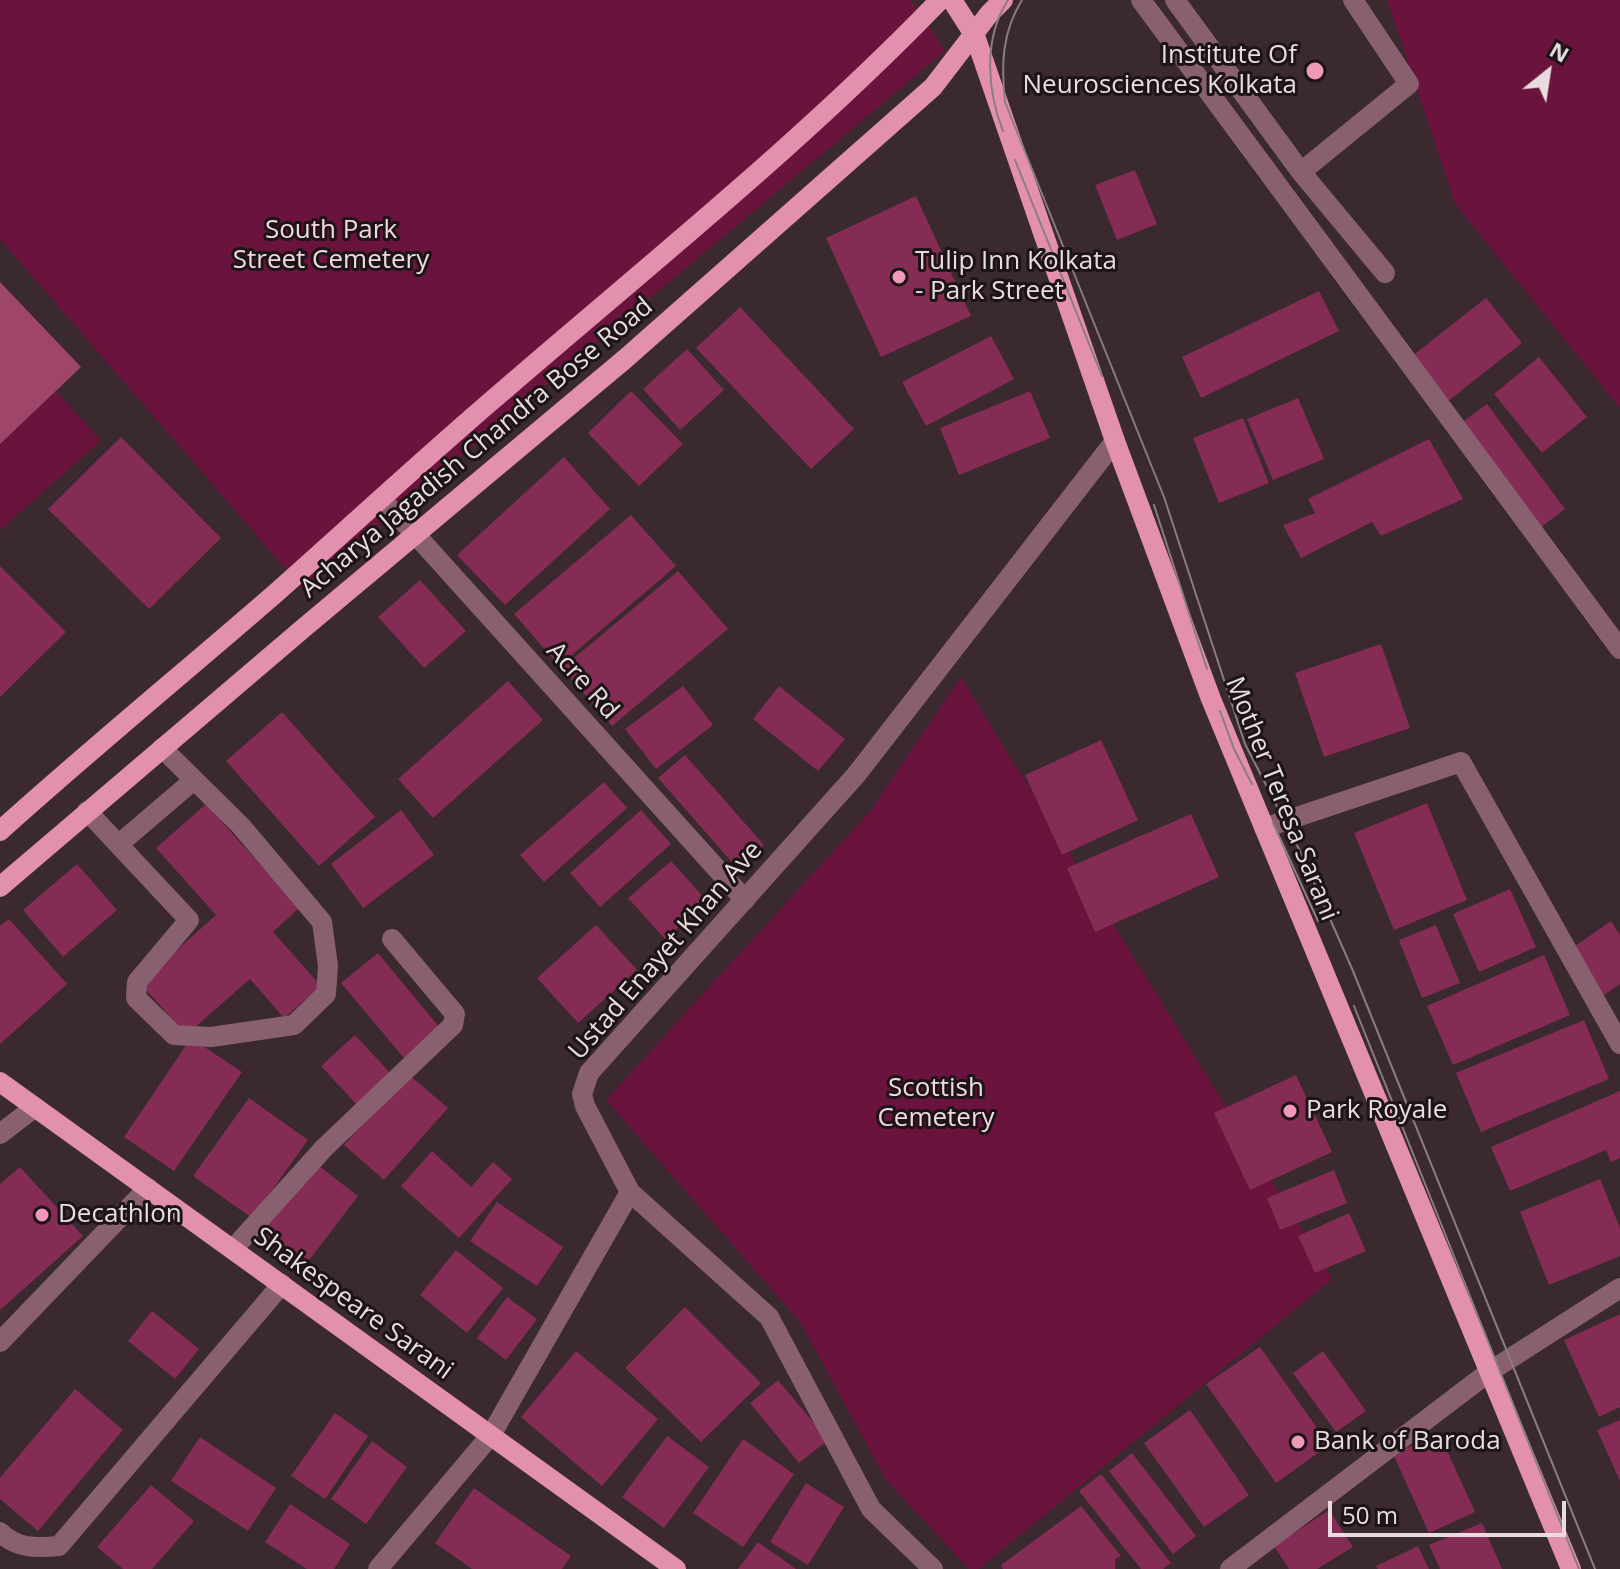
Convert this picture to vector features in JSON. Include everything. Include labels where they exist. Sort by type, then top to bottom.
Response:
[{"type":"main road","name":"Acharya Jagadish Chandra Bose Road","points":[[0,831],[489,403],[771,162],[897,45],[940,0]]},
{"type":"main road","name":"Mother Teresa Sarani","points":[[952,0],[975,36],[1115,441],[1211,699],[1571,1569]]},
{"type":"main road","name":"Acharya Jagadish Chandra Bose Road","points":[[0,887],[625,359],[933,87],[1003,0]]},
{"type":"main road","name":"Shakespeare Sarani","points":[[0,1082],[676,1569]]},
{"type":"street","points":[[1141,0],[1620,649]]},
{"type":"street","points":[[1175,0],[1301,172],[1385,273]]},
{"type":"street","points":[[1301,172],[1409,84],[1353,0]]},
{"type":"street","name":"Ustad Enayet Khan Ave","points":[[630,1192],[585,1106],[582,1094],[589,1073],[856,775],[1115,441]]},
{"type":"street","name":"Acre Rd","points":[[381,499],[745,900]]},
{"type":"street","points":[[87,811],[189,920],[137,982],[136,998],[174,1035],[211,1037],[294,1025],[326,994],[328,966],[322,922],[241,826],[162,748]]},
{"type":"street","points":[[1264,828],[1461,762],[1612,1010],[1620,1044]]},
{"type":"street","points":[[119,844],[194,780]]},
{"type":"street","points":[[233,1249],[324,1148],[453,1025],[455,1014],[392,939]]},
{"type":"street","points":[[0,1134],[35,1107]]},
{"type":"street","points":[[0,1342],[148,1188]]},
{"type":"street","points":[[378,1569],[491,1435],[630,1192],[769,1317],[871,1509],[933,1569]]},
{"type":"street","points":[[0,1532],[9,1542],[33,1548],[59,1546],[282,1284]]},
{"type":"street","points":[[1230,1569],[1489,1372],[1620,1288]]},
{"type":"green space","name":"South Park Street Cemetery","points":[[0,0],[911,0],[945,51],[303,589],[0,239]]},
{"type":"green space","points":[[1387,0],[1620,0],[1620,408],[1455,204]]},
{"type":"green space","points":[[0,329],[101,441],[0,530]]},
{"type":"green space","name":"Scottish Cemetery","points":[[961,677],[1332,1279],[979,1569],[969,1569],[886,1480],[800,1322],[606,1100],[870,811]]},
{"type":"shaded area","points":[[0,282],[81,367],[0,444]]},
{"type":"building","points":[[1135,170],[1157,224],[1117,240],[1095,185]]},
{"type":"building","name":"Tulip Inn Kolkata - Park Street","points":[[916,196],[971,316],[881,357],[826,238]]},
{"type":"building","points":[[1319,291],[1339,331],[1201,398],[1182,357]]},
{"type":"building","points":[[1486,298],[1522,343],[1443,405],[1407,360]]},
{"type":"building","points":[[740,307],[854,429],[811,469],[696,348]]},
{"type":"building","points":[[991,336],[1014,379],[926,426],[902,382]]},
{"type":"building","points":[[687,349],[724,390],[680,430],[643,389]]},
{"type":"building","points":[[1539,357],[1587,417],[1542,453],[1494,394]]},
{"type":"building","points":[[631,391],[683,444],[639,486],[588,433]]},
{"type":"building","points":[[1030,391],[1050,438],[959,475],[940,428]]},
{"type":"building","points":[[1298,398],[1324,459],[1273,480],[1247,419]]},
{"type":"building","points":[[1487,404],[1565,509],[1536,531],[1457,426]]},
{"type":"building","points":[[1243,418],[1269,483],[1219,503],[1193,438]]},
{"type":"building","points":[[121,437],[221,538],[149,609],[48,509]]},
{"type":"building","points":[[1429,439],[1463,499],[1381,536],[1372,522],[1301,558],[1283,525],[1315,513],[1308,499]]},
{"type":"building","points":[[564,457],[610,509],[505,605],[457,555]]},
{"type":"building","points":[[631,515],[676,566],[559,666],[514,614]]},
{"type":"building","points":[[0,566],[66,632],[0,697]]},
{"type":"building","points":[[678,571],[728,629],[612,726],[562,668]]},
{"type":"building","points":[[420,580],[466,631],[424,668],[378,617]]},
{"type":"building","points":[[1381,644],[1410,728],[1324,757],[1295,673]]},
{"type":"building","points":[[508,681],[543,720],[433,818],[398,779]]},
{"type":"building","points":[[683,686],[713,725],[656,769],[625,729]]},
{"type":"building","points":[[779,686],[845,739],[818,771],[753,719]]},
{"type":"building","points":[[282,712],[375,817],[319,866],[226,761]]},
{"type":"building","points":[[1101,740],[1138,820],[1062,855],[1025,775]]},
{"type":"building","points":[[685,755],[764,845],[737,868],[658,778]]},
{"type":"building","points":[[604,782],[627,808],[544,882],[520,855]]},
{"type":"building","points":[[1427,803],[1467,900],[1394,930],[1354,833]]},
{"type":"building","points":[[206,804],[299,908],[273,932],[321,986],[284,1018],[250,979],[186,1035],[140,983],[216,915],[156,848]]},
{"type":"building","points":[[401,810],[434,855],[363,908],[331,864]]},
{"type":"building","points":[[641,810],[671,844],[600,907],[570,873]]},
{"type":"building","points":[[1191,814],[1219,877],[1095,932],[1067,868]]},
{"type":"building","points":[[671,861],[708,902],[665,939],[628,898]]},
{"type":"building","points":[[77,864],[117,910],[63,957],[23,910]]},
{"type":"building","points":[[1510,889],[1536,947],[1479,972],[1453,914]]},
{"type":"building","points":[[9,919],[67,984],[0,1044],[0,926]]},
{"type":"building","points":[[1611,921],[1620,935],[1620,984],[1604,995],[1572,948]]},
{"type":"building","points":[[596,925],[637,970],[578,1023],[537,978]]},
{"type":"building","points":[[1436,925],[1460,983],[1422,998],[1399,940]]},
{"type":"building","points":[[378,953],[440,1028],[404,1058],[341,983]]},
{"type":"building","points":[[1544,955],[1570,1015],[1453,1065],[1427,1006]]},
{"type":"building","points":[[1584,1020],[1609,1079],[1481,1132],[1456,1073]]},
{"type":"building","points":[[355,1035],[393,1076],[359,1107],[321,1066]]},
{"type":"building","points":[[191,1038],[242,1072],[174,1171],[124,1137]]},
{"type":"building","points":[[408,1074],[448,1108],[384,1180],[344,1145]]},
{"type":"building","points":[[1296,1075],[1332,1152],[1250,1190],[1214,1113]]},
{"type":"building","points":[[1620,1091],[1620,1158],[1611,1162],[1606,1150],[1510,1191],[1491,1147]]},
{"type":"building","points":[[249,1098],[308,1140],[252,1218],[193,1176]]},
{"type":"building","points":[[432,1151],[471,1187],[493,1162],[512,1179],[459,1238],[401,1186]]},
{"type":"building","points":[[315,1163],[358,1196],[304,1267],[260,1234]]},
{"type":"building","points":[[20,1167],[83,1236],[0,1310],[0,1184]]},
{"type":"building","points":[[1334,1170],[1347,1203],[1280,1230],[1267,1198]]},
{"type":"building","points":[[1600,1179],[1620,1228],[1620,1256],[1549,1285],[1520,1212]]},
{"type":"building","points":[[497,1202],[563,1247],[537,1286],[470,1241]]},
{"type":"building","points":[[1349,1213],[1366,1251],[1315,1273],[1298,1236]]},
{"type":"building","points":[[456,1250],[503,1288],[467,1333],[420,1295]]},
{"type":"building","points":[[507,1297],[537,1319],[506,1360],[477,1338]]},
{"type":"building","points":[[685,1307],[761,1383],[701,1442],[625,1368]]},
{"type":"building","points":[[152,1311],[199,1349],[175,1379],[128,1341]]},
{"type":"building","points":[[1620,1314],[1620,1407],[1599,1417],[1564,1340]]},
{"type":"building","points":[[1260,1347],[1329,1445],[1276,1483],[1206,1384]]},
{"type":"building","points":[[576,1351],[658,1419],[602,1486],[521,1417]]},
{"type":"building","points":[[1323,1351],[1366,1411],[1336,1432],[1293,1373]]},
{"type":"building","points":[[778,1380],[828,1440],[799,1463],[750,1403]]},
{"type":"building","points":[[75,1389],[123,1430],[38,1531],[0,1499],[0,1478]]},
{"type":"building","points":[[1190,1410],[1249,1495],[1204,1527],[1144,1443]]},
{"type":"building","points":[[335,1413],[368,1436],[325,1499],[291,1476]]},
{"type":"building","points":[[1620,1420],[1620,1481],[1597,1430]]},
{"type":"building","points":[[1439,1433],[1475,1512],[1429,1533],[1393,1454]]},
{"type":"building","points":[[667,1436],[709,1467],[664,1528],[622,1497]]},
{"type":"building","points":[[200,1437],[276,1488],[248,1531],[171,1481]]},
{"type":"building","points":[[743,1439],[794,1474],[743,1547],[693,1513]]},
{"type":"building","points":[[372,1441],[407,1467],[366,1524],[331,1499]]},
{"type":"building","points":[[1132,1453],[1196,1536],[1173,1554],[1109,1471]]},
{"type":"building","points":[[1101,1474],[1171,1563],[1163,1569],[1141,1569],[1079,1491]]},
{"type":"building","points":[[806,1483],[844,1507],[808,1565],[770,1542]]},
{"type":"building","points":[[151,1485],[194,1521],[152,1569],[123,1569],[97,1547]]},
{"type":"building","points":[[474,1488],[571,1556],[562,1569],[472,1569],[435,1543]]},
{"type":"building","points":[[290,1504],[350,1544],[334,1569],[307,1569],[265,1542]]},
{"type":"building","points":[[1081,1506],[1121,1556],[1115,1559],[1115,1569],[1003,1569],[1001,1565]]},
{"type":"building","points":[[1329,1510],[1353,1547],[1317,1569],[1289,1569],[1274,1546]]},
{"type":"building","points":[[1482,1523],[1502,1569],[1440,1569],[1429,1545]]},
{"type":"building","points":[[758,1542],[796,1569],[738,1569]]},
{"type":"building","points":[[1418,1546],[1429,1569],[1378,1569],[1376,1566]]},
{"type":"tram line","points":[[1003,131],[994,99],[990,65],[994,31],[1008,0]]},
{"type":"tram line","points":[[1022,0],[1010,24],[1004,49],[1005,102],[1164,497],[1245,744],[1300,851],[1353,971],[1595,1569]]},
{"type":"tram line","points":[[1015,160],[1102,376]]},
{"type":"tram line","points":[[1154,505],[1207,669]]},
{"type":"tram line","points":[[1220,711],[1234,749],[1252,784]]},
{"type":"tram line","points":[[1273,823],[1318,921]]},
{"type":"tram line","points":[[1354,1006],[1579,1569]]},
{"type":"place","name":"Institute Of Neurosciences Kolkata","points":[[1315,71]]},
{"type":"place","name":"Tulip Inn Kolkata - Park Street","points":[[899,277]]},
{"type":"place","name":"Park Royale","points":[[1290,1111]]},
{"type":"place","name":"Decathlon","points":[[42,1215]]},
{"type":"place","name":"Bank of Baroda","points":[[1298,1442]]}]
